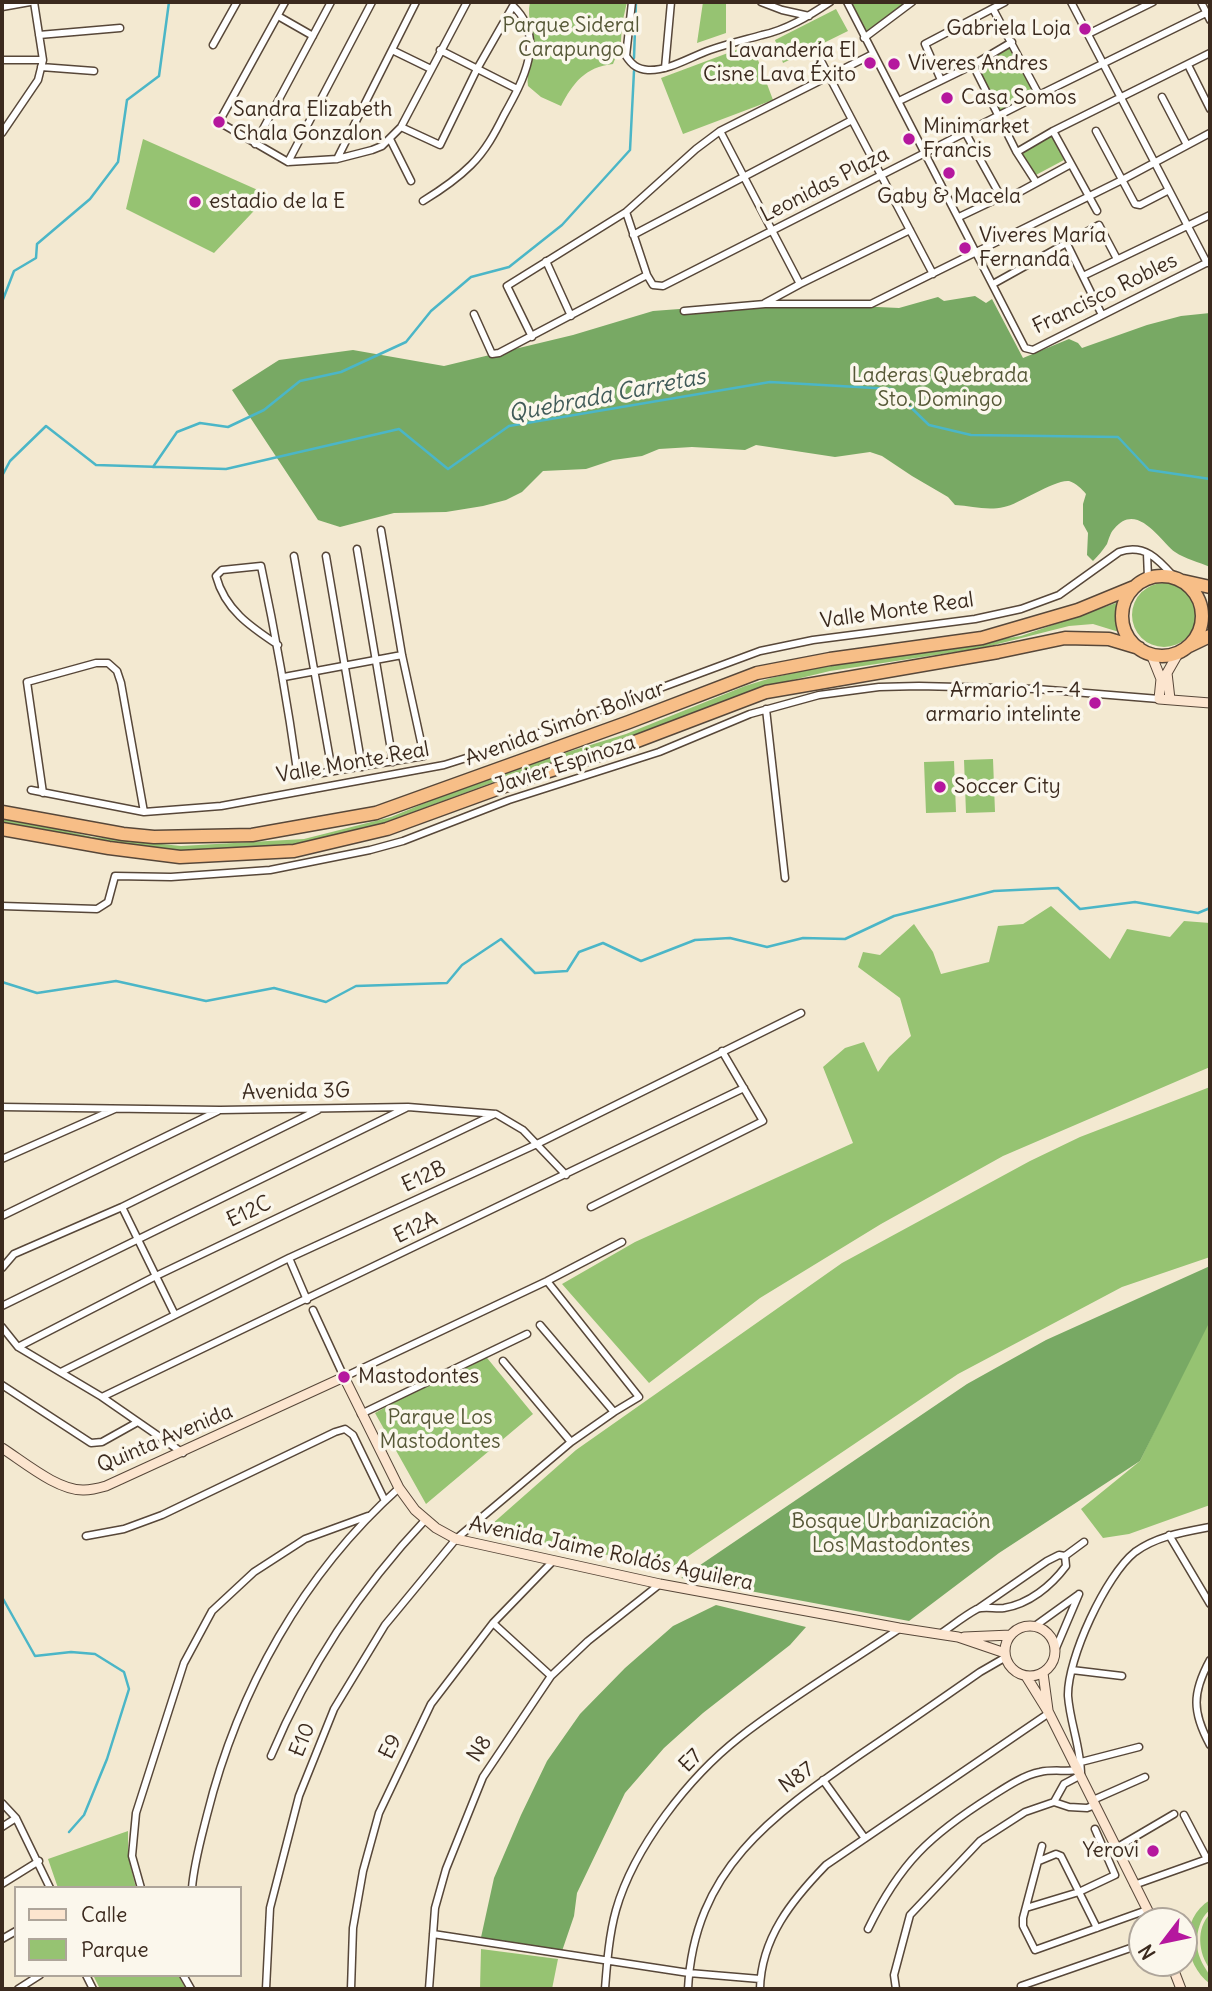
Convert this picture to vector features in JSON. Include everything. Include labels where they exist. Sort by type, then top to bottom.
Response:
[{"type":"highway","points":[[1148,578],[1157,576],[1210,587]]},
{"type":"highway","name":"Avenida Simón Bolívar","points":[[2,812],[154,837],[252,835],[376,813],[757,673],[830,659],[982,638],[1078,610],[1134,587],[1148,578]]},
{"type":"highway","points":[[1177,579],[1196,595],[1202,618],[1199,629],[1182,650]]},
{"type":"highway","points":[[1134,587],[1123,607],[1122,619],[1125,630],[1145,651]]},
{"type":"highway","name":"Avenida Simón Bolívar","points":[[2,828],[109,849],[180,856],[294,851],[387,829],[524,779],[611,751],[766,692],[1065,638],[1109,639],[1165,656],[1210,636]]},
{"type":"street","points":[[2,7],[32,2],[42,63],[38,80],[2,133]]},
{"type":"street","points":[[213,45],[237,2]]},
{"type":"street","points":[[285,2],[219,121],[288,162],[337,159],[372,150],[390,139],[401,127],[467,2]]},
{"type":"street","points":[[255,144],[331,2]]},
{"type":"street","points":[[288,162],[372,2]]},
{"type":"street","points":[[337,159],[416,2]]},
{"type":"street","points":[[632,2],[626,56],[632,65],[640,69],[665,68],[741,39],[763,35],[811,15],[830,2]]},
{"type":"street","points":[[665,68],[671,2]]},
{"type":"street","points":[[761,2],[782,10],[811,15]]},
{"type":"street","points":[[811,15],[814,2]]},
{"type":"street","name":"Francisco Robles","points":[[847,2],[1025,348],[1028,350],[1209,262]]},
{"type":"street","points":[[864,38],[912,2]]},
{"type":"street","points":[[941,80],[926,47],[927,42],[1004,2]]},
{"type":"street","points":[[1071,2],[1154,163],[1209,262]]},
{"type":"street","points":[[1088,34],[1153,2]]},
{"type":"street","points":[[1201,2],[1209,14]]},
{"type":"street","points":[[401,127],[440,145],[477,69],[513,6],[522,14],[528,27],[531,47],[527,70],[487,147],[472,165],[445,188],[424,201]]},
{"type":"street","points":[[993,9],[1039,95]]},
{"type":"street","name":"Leonidas Plaza","points":[[647,275],[653,285],[663,286],[1103,63],[1209,14]]},
{"type":"street","points":[[278,16],[313,36]]},
{"type":"street","points":[[39,35],[120,28]]},
{"type":"street","points":[[899,101],[973,65],[1012,42]]},
{"type":"street","points":[[393,50],[431,69]]},
{"type":"street","points":[[440,50],[517,89]]},
{"type":"street","points":[[532,337],[507,286],[626,212],[720,131],[873,54]]},
{"type":"street","points":[[1017,152],[1053,131],[1210,54]]},
{"type":"street","points":[[821,59],[933,274]]},
{"type":"street","points":[[2,60],[94,71]]},
{"type":"street","points":[[973,65],[997,117],[1036,182]]},
{"type":"street","points":[[1188,65],[1210,109]]},
{"type":"street","points":[[1203,93],[1210,89]]},
{"type":"street","points":[[1162,97],[1188,145]]},
{"type":"street","points":[[633,235],[852,120]]},
{"type":"street","points":[[720,131],[800,284]]},
{"type":"street","points":[[1053,131],[1097,211]]},
{"type":"street","points":[[1096,131],[1137,206],[1169,190]]},
{"type":"street","points":[[965,132],[1003,201],[1071,164]]},
{"type":"street","points":[[684,312],[765,303],[871,303],[1122,180],[1210,133]]},
{"type":"street","points":[[390,139],[411,181]]},
{"type":"street","points":[[959,217],[1001,197]]},
{"type":"street","points":[[474,314],[492,354],[499,354],[647,275],[626,212]]},
{"type":"street","points":[[1083,276],[1210,215]]},
{"type":"street","points":[[993,284],[1099,225],[1117,259]]},
{"type":"street","points":[[765,303],[910,230]]},
{"type":"street","points":[[1066,242],[1102,315]]},
{"type":"street","points":[[546,261],[571,316]]},
{"type":"street","points":[[278,645],[249,626],[233,610],[218,584],[216,576],[222,570],[261,566],[278,645],[284,677],[298,777],[424,757],[402,655],[381,530]]},
{"type":"street","name":"Valle Monte Real","points":[[31,790],[144,812],[221,806],[444,765],[504,746],[760,651],[813,640],[975,619],[1021,609],[1059,595],[1119,552],[1137,548],[1147,553]]},
{"type":"street","points":[[357,549],[393,761]]},
{"type":"street","points":[[1147,553],[1148,578]]},
{"type":"street","points":[[1147,553],[1177,579]]},
{"type":"street","points":[[294,556],[332,771]]},
{"type":"street","points":[[326,556],[344,666],[369,778]]},
{"type":"street","points":[[1170,699],[1167,673],[1182,650]]},
{"type":"street","points":[[1145,651],[1161,679],[1159,699]]},
{"type":"street","points":[[284,677],[402,655]]},
{"type":"street","points":[[43,793],[27,682],[96,663],[108,663],[117,671],[121,683],[144,812]]},
{"type":"street","name":"Javier Espinoza","points":[[2,906],[97,909],[108,902],[115,876],[171,877],[271,870],[370,850],[403,841],[509,800],[659,752],[766,709],[819,695],[879,687],[1037,689],[1210,703]]},
{"type":"street","points":[[766,709],[785,878]]},
{"type":"street","points":[[353,768],[354,780]]},
{"type":"street","name":"E12B","points":[[61,1371],[289,1258],[537,1144],[801,1013]]},
{"type":"street","points":[[592,1207],[763,1121],[722,1051]]},
{"type":"street","name":"E12A","points":[[102,1397],[744,1088]]},
{"type":"street","name":"Avenida 3G","points":[[2,1107],[220,1110],[408,1107],[496,1114],[523,1130],[566,1175]]},
{"type":"street","points":[[2,1306],[408,1107]]},
{"type":"street","points":[[2,1159],[118,1108]]},
{"type":"street","points":[[2,1268],[14,1254],[122,1207],[322,1109]]},
{"type":"street","points":[[2,1216],[220,1110]]},
{"type":"street","name":"E12C","points":[[18,1347],[156,1276],[496,1114]]},
{"type":"street","points":[[122,1207],[176,1315]]},
{"type":"street","points":[[313,1310],[344,1377],[547,1282],[622,1242]]},
{"type":"street","points":[[289,1258],[307,1300]]},
{"type":"street","name":"E10","points":[[265,1989],[270,1908],[299,1796],[334,1709],[385,1625],[456,1539],[571,1442],[639,1397],[547,1282]]},
{"type":"street","points":[[540,1325],[614,1412]]},
{"type":"street","points":[[2,1327],[18,1347],[102,1397],[183,1453]]},
{"type":"street","points":[[361,1413],[527,1334]]},
{"type":"street","points":[[503,1361],[571,1442]]},
{"type":"street","name":"Avenida Jaime Roldós Aguilera","points":[[344,1377],[399,1488],[415,1510],[436,1528],[456,1539],[660,1584],[899,1629],[958,1637],[1005,1655]]},
{"type":"street","name":"Quinta Avenida","points":[[2,1448],[69,1488],[83,1490],[106,1486],[344,1377]]},
{"type":"street","points":[[2,1385],[90,1443],[102,1442],[136,1423]]},
{"type":"street","points":[[86,1536],[124,1529],[162,1515],[345,1429],[353,1435],[385,1500]]},
{"type":"street","points":[[192,1886],[194,1865],[218,1770],[251,1687],[298,1603],[368,1516],[399,1488]]},
{"type":"street","points":[[140,1886],[132,1856],[136,1814],[184,1663],[212,1611],[254,1572],[305,1539],[368,1516]]},
{"type":"street","points":[[271,1756],[304,1683],[337,1630],[372,1582],[426,1519]]},
{"type":"street","points":[[1080,1769],[1068,1696],[1072,1670],[1088,1622],[1119,1570],[1133,1554],[1151,1542],[1169,1535],[1210,1527]]},
{"type":"street","points":[[1169,1535],[1210,1604]]},
{"type":"street","points":[[940,1634],[1053,1558],[1065,1556],[1083,1542]]},
{"type":"street","points":[[979,1608],[1002,1608],[1030,1599],[1052,1583],[1062,1571],[1066,1566],[1065,1556]]},
{"type":"street","name":"E9","points":[[351,1989],[353,1928],[363,1871],[379,1813],[431,1704],[493,1623],[553,1561]]},
{"type":"street","name":"N8","points":[[429,1989],[435,1908],[446,1869],[483,1777],[551,1676],[589,1641],[660,1584]]},
{"type":"street","points":[[1026,1676],[1043,1673],[1052,1665],[1056,1648],[1079,1594],[1035,1626]]},
{"type":"street","points":[[493,1623],[551,1676]]},
{"type":"street","points":[[1056,1648],[1046,1631],[1035,1626],[1022,1627],[1011,1635],[1005,1655],[1013,1670],[1026,1676],[1049,1713],[1080,1769],[1145,1907]]},
{"type":"street","name":"E7","points":[[605,1989],[607,1961],[617,1909],[635,1864],[663,1819],[700,1775],[737,1739],[899,1629]]},
{"type":"street","name":"Avenida Jaime Roldós Aguilera","points":[[958,1637],[1011,1635]]},
{"type":"street","name":"N87","points":[[688,1989],[700,1923],[722,1877],[753,1837],[791,1803],[1005,1655]]},
{"type":"street","points":[[1210,1660],[1196,1699],[1196,1712],[1199,1725],[1210,1745]]},
{"type":"street","points":[[1072,1670],[1122,1676]]},
{"type":"street","points":[[1043,1673],[1049,1713]]},
{"type":"street","points":[[760,1989],[770,1939],[796,1896],[826,1865],[1049,1713]]},
{"type":"street","points":[[868,1929],[896,1878],[916,1853],[939,1832],[1003,1789],[1036,1772],[1080,1769],[1139,1747]]},
{"type":"street","points":[[1054,1802],[1064,1784],[1080,1769]]},
{"type":"street","points":[[896,1989],[894,1975],[910,1915],[980,1841],[1025,1812],[1054,1802],[1069,1807],[1087,1808],[1145,1777]]},
{"type":"street","points":[[823,1780],[864,1837]]},
{"type":"street","points":[[2,1803],[16,1818],[49,1886]]},
{"type":"street","points":[[1116,1848],[1174,1814]]},
{"type":"street","points":[[1134,1885],[1208,1859],[1184,1815]]},
{"type":"street","points":[[2,1826],[16,1818]]},
{"type":"street","points":[[1026,1908],[1079,1892],[1114,1876],[1116,1872],[1095,1829]]},
{"type":"street","points":[[1042,1846],[1022,1923],[1034,1950],[1128,1917]]},
{"type":"street","points":[[1039,1861],[1059,1854],[1097,1928]]},
{"type":"street","points":[[2,1884],[39,1861]]},
{"type":"street","points":[[433,1934],[689,1973],[760,1979]]},
{"type":"street","points":[[1021,1986],[1128,1949]]},
{"type":"street","points":[[18,1989],[37,1977]]},
{"type":"green space","name":"Parque Sideral Carapungo","points":[[530,2],[627,2],[622,24],[620,57],[615,59],[613,64],[587,73],[570,90],[561,106],[541,97],[528,86],[533,46]]},
{"type":"green space","points":[[703,2],[726,2],[726,33],[697,43]]},
{"type":"green space","points":[[847,2],[912,2],[864,38]]},
{"type":"green space","points":[[836,9],[848,31],[783,63],[775,40]]},
{"type":"green space","points":[[752,44],[773,100],[683,134],[661,78]]},
{"type":"green space","points":[[1012,47],[1035,93],[1000,113],[976,66]]},
{"type":"green space","points":[[1050,133],[1064,160],[1034,176],[1020,151]]},
{"type":"green space","name":"estadio de la E","points":[[143,139],[269,195],[214,253],[126,209]]},
{"type":"green space","name":"Laderas Quebrada Sto. Domingo","points":[[975,296],[986,303],[992,299],[1023,358],[1069,339],[1082,348],[1147,325],[1181,316],[1210,313],[1210,567],[1179,554],[1148,526],[1131,519],[1123,521],[1114,529],[1107,544],[1093,561],[1087,555],[1088,533],[1083,524],[1086,494],[1069,481],[1055,484],[1004,507],[979,508],[955,505],[948,497],[882,456],[870,452],[835,457],[756,445],[745,450],[692,447],[659,449],[642,456],[613,460],[586,469],[543,471],[522,492],[506,500],[446,512],[394,513],[340,527],[318,520],[232,390],[279,360],[353,350],[444,366],[573,335],[653,311],[772,302],[899,308],[938,297],[944,301]]},
{"type":"green space","points":[[1158,583],[1170,583],[1187,592],[1194,603],[1194,627],[1187,638],[1170,647],[1158,647],[1146,642],[1137,633],[1132,621],[1132,609],[1137,597],[1146,588]]},
{"type":"green space","points":[[1119,602],[1116,617],[1119,632],[1093,624],[1069,626],[982,648],[830,671],[759,688],[628,739],[510,776],[373,827],[293,846],[181,852],[108,845],[2,822],[2,817],[93,837],[181,846],[304,839],[391,817],[545,759],[626,734],[771,678],[810,669],[1021,636]]},
{"type":"green space","name":"Soccer City","points":[[993,759],[995,812],[966,813],[964,760]]},
{"type":"green space","name":"Soccer City","points":[[954,761],[956,812],[926,813],[924,762]]},
{"type":"green space","points":[[1051,906],[1110,959],[1127,929],[1170,937],[1184,921],[1210,923],[1210,1067],[1003,1156],[881,1224],[760,1298],[649,1383],[562,1284],[635,1242],[853,1143],[823,1067],[845,1048],[864,1042],[878,1072],[911,1036],[900,998],[858,967],[863,952],[880,955],[914,924],[933,952],[941,974],[989,962],[998,926],[1023,924]]},
{"type":"green space","points":[[1210,1087],[1210,1257],[1122,1287],[958,1374],[672,1567],[483,1532],[576,1450],[842,1263],[1030,1161],[1080,1137]]},
{"type":"green space","name":"Bosque Urbanización Los Mastodontes","points":[[1210,1266],[1210,1321],[1140,1461],[999,1553],[909,1621],[681,1578],[967,1384],[1046,1340]]},
{"type":"green space","points":[[1210,1316],[1210,1505],[1129,1534],[1103,1538],[1081,1509],[1140,1461]]},
{"type":"green space","name":"Parque Los Mastodontes","points":[[483,1353],[533,1414],[426,1504],[375,1413]]},
{"type":"green space","name":"Bosque Urbanización Los Mastodontes","points":[[716,1605],[806,1627],[790,1645],[703,1713],[664,1748],[625,1793],[577,1893],[574,1916],[561,1954],[480,1942],[494,1878],[547,1761],[580,1714],[625,1668],[673,1626]]},
{"type":"green space","points":[[128,1831],[128,1856],[136,1886],[57,1886],[48,1859]]},
{"type":"green space","points":[[1210,1900],[1210,1910],[1202,1920],[1198,1935],[1198,1911]]},
{"type":"green space","points":[[1210,1914],[1210,1969],[1203,1956],[1200,1941],[1202,1926]]},
{"type":"green space","points":[[481,1949],[558,1959],[552,1989],[480,1989]]},
{"type":"green space","points":[[1198,1952],[1210,1984],[1198,1971]]},
{"type":"green space","points":[[94,1977],[179,1977],[186,1989],[100,1989]]},
{"type":"waterway","points":[[2,302],[14,271],[36,258],[37,244],[90,199],[118,162],[127,100],[159,76],[169,2]]},
{"type":"waterway","points":[[634,58],[636,2]]},
{"type":"waterway","points":[[153,467],[177,432],[200,423],[228,427],[264,410],[300,381],[341,372],[406,342],[431,311],[471,277],[509,267],[562,225],[630,150],[634,71]]},
{"type":"waterway","name":"Quebrada Carretas","points":[[2,476],[10,461],[46,426],[96,465],[226,469],[399,429],[448,469],[509,426],[770,382],[892,389],[929,425],[971,435],[1118,437],[1149,470],[1210,479]]},
{"type":"waterway","points":[[2,982],[37,993],[116,981],[206,1001],[274,988],[326,1002],[356,986],[447,983],[462,965],[501,939],[535,973],[567,971],[579,952],[603,943],[641,961],[695,940],[730,938],[767,947],[803,938],[845,939],[894,916],[994,891],[1058,888],[1080,909],[1135,902],[1198,913],[1210,908]]},
{"type":"waterway","points":[[2,1597],[35,1656],[71,1652],[95,1654],[124,1672],[129,1689],[107,1759],[84,1815],[69,1832]]},
{"type":"place","name":"Gabriela Loja","points":[[1085,29]]},
{"type":"place","name":"Lavandería El Cisne Lava Éxito","points":[[870,63]]},
{"type":"place","name":"Viveres Andres","points":[[894,64]]},
{"type":"place","name":"Casa Somos","points":[[947,98]]},
{"type":"place","name":"Sandra Elizabeth Chala Gonzalon","points":[[219,122]]},
{"type":"place","name":"Minimarket Francis","points":[[909,139]]},
{"type":"place","name":"Gaby & Macela","points":[[949,173]]},
{"type":"place","name":"estadio de la E","points":[[195,202]]},
{"type":"place","name":"Viveres María Fernanda","points":[[965,248]]},
{"type":"place","name":"Armario 1 -- 4 armario intelinte","points":[[1095,703]]},
{"type":"place","name":"Soccer City","points":[[940,787]]},
{"type":"place","name":"Mastodontes","points":[[344,1377]]},
{"type":"place","name":"Yerovi","points":[[1153,1851]]}]
